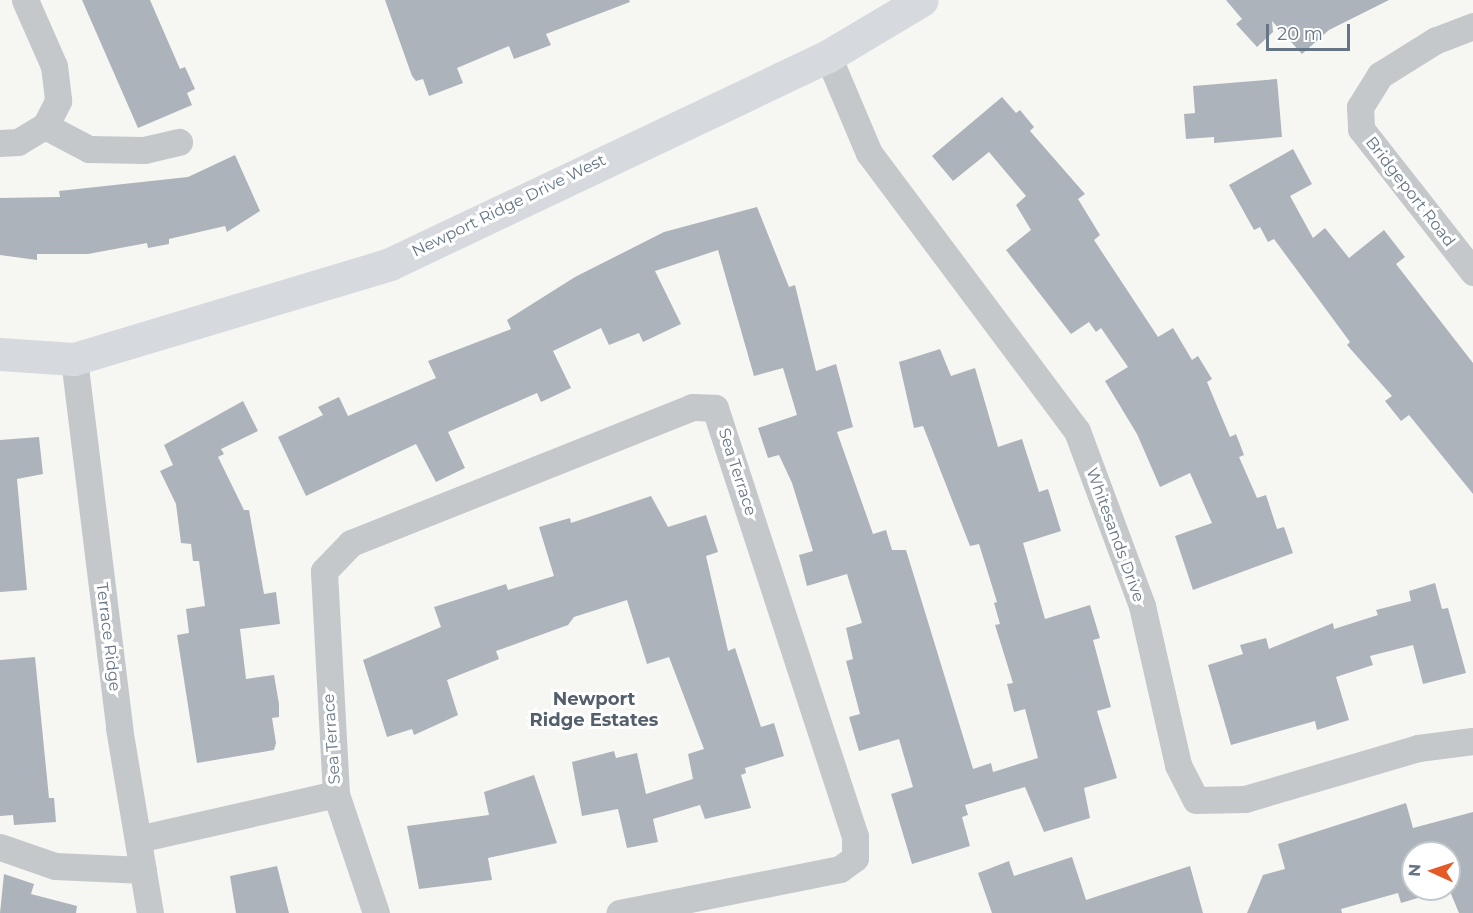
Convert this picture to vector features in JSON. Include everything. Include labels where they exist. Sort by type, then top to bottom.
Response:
[{"type":"street","points":[[0,143],[18,142],[45,126],[58,101],[54,66],[25,0]]},
{"type":"street","name":"Newport Ridge Drive West","points":[[74,359],[390,264],[828,56],[922,0]]},
{"type":"street","name":"Bridgeport Road","points":[[1473,26],[1436,40],[1380,75],[1360,107],[1361,129],[1473,273]]},
{"type":"street","name":"Whitesands Drive","points":[[828,56],[869,153],[1077,431],[1142,606],[1178,765],[1196,800],[1245,799],[1418,748],[1473,741]]},
{"type":"street","points":[[45,126],[89,149],[144,150],[179,142]]},
{"type":"street","points":[[0,354],[74,359]]},
{"type":"street","name":"Terrace Ridge","points":[[74,359],[119,728],[150,913]]},
{"type":"street","name":"Sea Terrace","points":[[376,913],[336,794],[324,633],[324,571],[362,539],[692,406],[715,408],[855,836],[855,858],[840,869],[619,913]]},
{"type":"street","name":"Sea Terrace","points":[[138,838],[336,794]]},
{"type":"street","points":[[0,847],[55,866],[142,870]]},
{"type":"building","points":[[82,0],[150,0],[180,69],[185,67],[195,89],[187,93],[192,105],[138,128]]},
{"type":"building","points":[[385,0],[629,0],[630,2],[546,34],[551,45],[514,59],[509,46],[457,68],[463,83],[429,96],[423,79],[416,81],[412,76]]},
{"type":"building","points":[[1226,0],[1389,0],[1329,30],[1302,54],[1272,21],[1273,32],[1257,47],[1236,24],[1242,19]]},
{"type":"building","points":[[1277,79],[1282,137],[1214,143],[1214,137],[1186,139],[1184,114],[1195,113],[1193,86]]},
{"type":"building","points":[[1002,97],[1016,113],[1020,110],[1034,127],[1030,131],[1085,194],[1078,199],[1100,235],[1094,240],[1158,337],[1173,328],[1192,360],[1198,356],[1212,379],[1207,382],[1230,437],[1236,434],[1244,455],[1239,457],[1257,498],[1266,495],[1277,529],[1284,527],[1293,553],[1193,590],[1175,536],[1212,523],[1190,473],[1160,487],[1137,434],[1105,381],[1128,367],[1101,328],[1096,332],[1089,322],[1071,334],[1006,250],[1031,230],[1016,205],[1026,196],[989,152],[953,181],[932,156]]},
{"type":"building","points":[[1293,149],[1312,184],[1290,196],[1313,238],[1325,228],[1349,258],[1384,230],[1405,257],[1396,264],[1473,363],[1473,494],[1409,415],[1401,421],[1385,401],[1392,396],[1347,345],[1350,342],[1274,239],[1268,242],[1260,227],[1254,230],[1229,185]]},
{"type":"building","points":[[235,155],[260,211],[227,232],[225,226],[169,239],[169,244],[148,248],[147,243],[88,254],[37,254],[37,260],[0,255],[0,198],[60,197],[59,191],[188,177]]},
{"type":"building","points":[[757,207],[789,287],[795,285],[816,371],[836,364],[853,427],[837,432],[873,534],[886,530],[892,550],[906,550],[973,769],[991,763],[993,772],[1038,758],[1025,709],[1014,712],[1007,684],[1013,683],[995,625],[1000,624],[994,603],[997,602],[979,544],[970,546],[923,426],[914,428],[899,362],[940,349],[951,376],[975,368],[998,447],[1022,439],[1039,492],[1048,489],[1061,531],[1023,543],[1045,619],[1090,605],[1100,638],[1093,640],[1111,707],[1097,711],[1117,778],[1084,788],[1090,818],[1044,832],[1025,787],[965,805],[968,815],[962,817],[970,846],[912,864],[891,794],[913,787],[899,739],[859,751],[849,717],[860,714],[846,661],[853,659],[846,628],[862,623],[847,574],[807,586],[799,555],[813,551],[792,483],[779,455],[768,458],[758,428],[797,415],[783,368],[754,376],[718,250],[655,271],[681,324],[643,342],[639,333],[609,345],[601,328],[553,351],[571,388],[541,402],[537,393],[448,432],[465,468],[436,482],[416,444],[306,496],[278,437],[323,415],[318,407],[339,397],[348,416],[436,378],[428,361],[511,329],[507,320],[575,277],[664,232]]},
{"type":"building","points":[[243,401],[258,431],[221,449],[224,454],[218,457],[244,510],[249,510],[264,594],[276,592],[280,624],[240,629],[246,679],[274,675],[279,704],[279,717],[272,718],[276,743],[274,750],[197,763],[177,635],[189,633],[186,609],[205,606],[199,561],[193,561],[191,544],[181,543],[176,504],[160,471],[173,465],[164,445]]},
{"type":"building","points":[[39,437],[43,474],[17,479],[27,590],[0,592],[0,440]]},
{"type":"building","points":[[651,496],[668,527],[706,515],[718,552],[706,556],[728,651],[735,648],[761,727],[774,723],[784,756],[745,768],[746,773],[741,775],[751,808],[705,819],[700,805],[653,819],[658,842],[627,848],[618,809],[582,816],[572,762],[614,751],[616,758],[637,753],[646,794],[693,779],[688,754],[704,749],[669,657],[647,664],[627,600],[574,617],[568,625],[496,651],[499,659],[447,680],[458,715],[414,735],[412,729],[387,737],[363,660],[441,627],[434,607],[506,584],[508,590],[554,576],[539,527],[570,518],[571,523]]},
{"type":"building","points":[[1435,583],[1442,609],[1448,608],[1466,673],[1423,684],[1413,645],[1370,656],[1373,665],[1336,677],[1349,720],[1317,730],[1315,721],[1231,745],[1208,665],[1243,654],[1240,645],[1266,638],[1269,649],[1333,623],[1334,629],[1378,615],[1376,610],[1411,601],[1409,591]]},
{"type":"building","points":[[35,657],[49,798],[54,798],[56,822],[14,825],[13,815],[0,816],[0,660]]},
{"type":"building","points":[[534,775],[557,843],[488,858],[492,880],[419,889],[407,826],[489,815],[484,792]]},
{"type":"building","points":[[1406,803],[1413,828],[1473,812],[1473,913],[1459,913],[1454,901],[1461,901],[1461,841],[1401,841],[1401,901],[1408,901],[1401,903],[1398,893],[1341,909],[1342,913],[1247,913],[1263,875],[1285,869],[1278,844]]},
{"type":"building","points":[[1072,857],[1086,900],[1190,866],[1203,913],[992,913],[978,873],[1009,861],[1014,876]]},
{"type":"building","points":[[277,866],[289,913],[236,913],[230,876]]},
{"type":"building","points":[[4,874],[34,884],[31,894],[77,906],[76,913],[0,913]]},
{"type":"district","name":"Newport Ridge Estates","points":[[594,710]]}]
